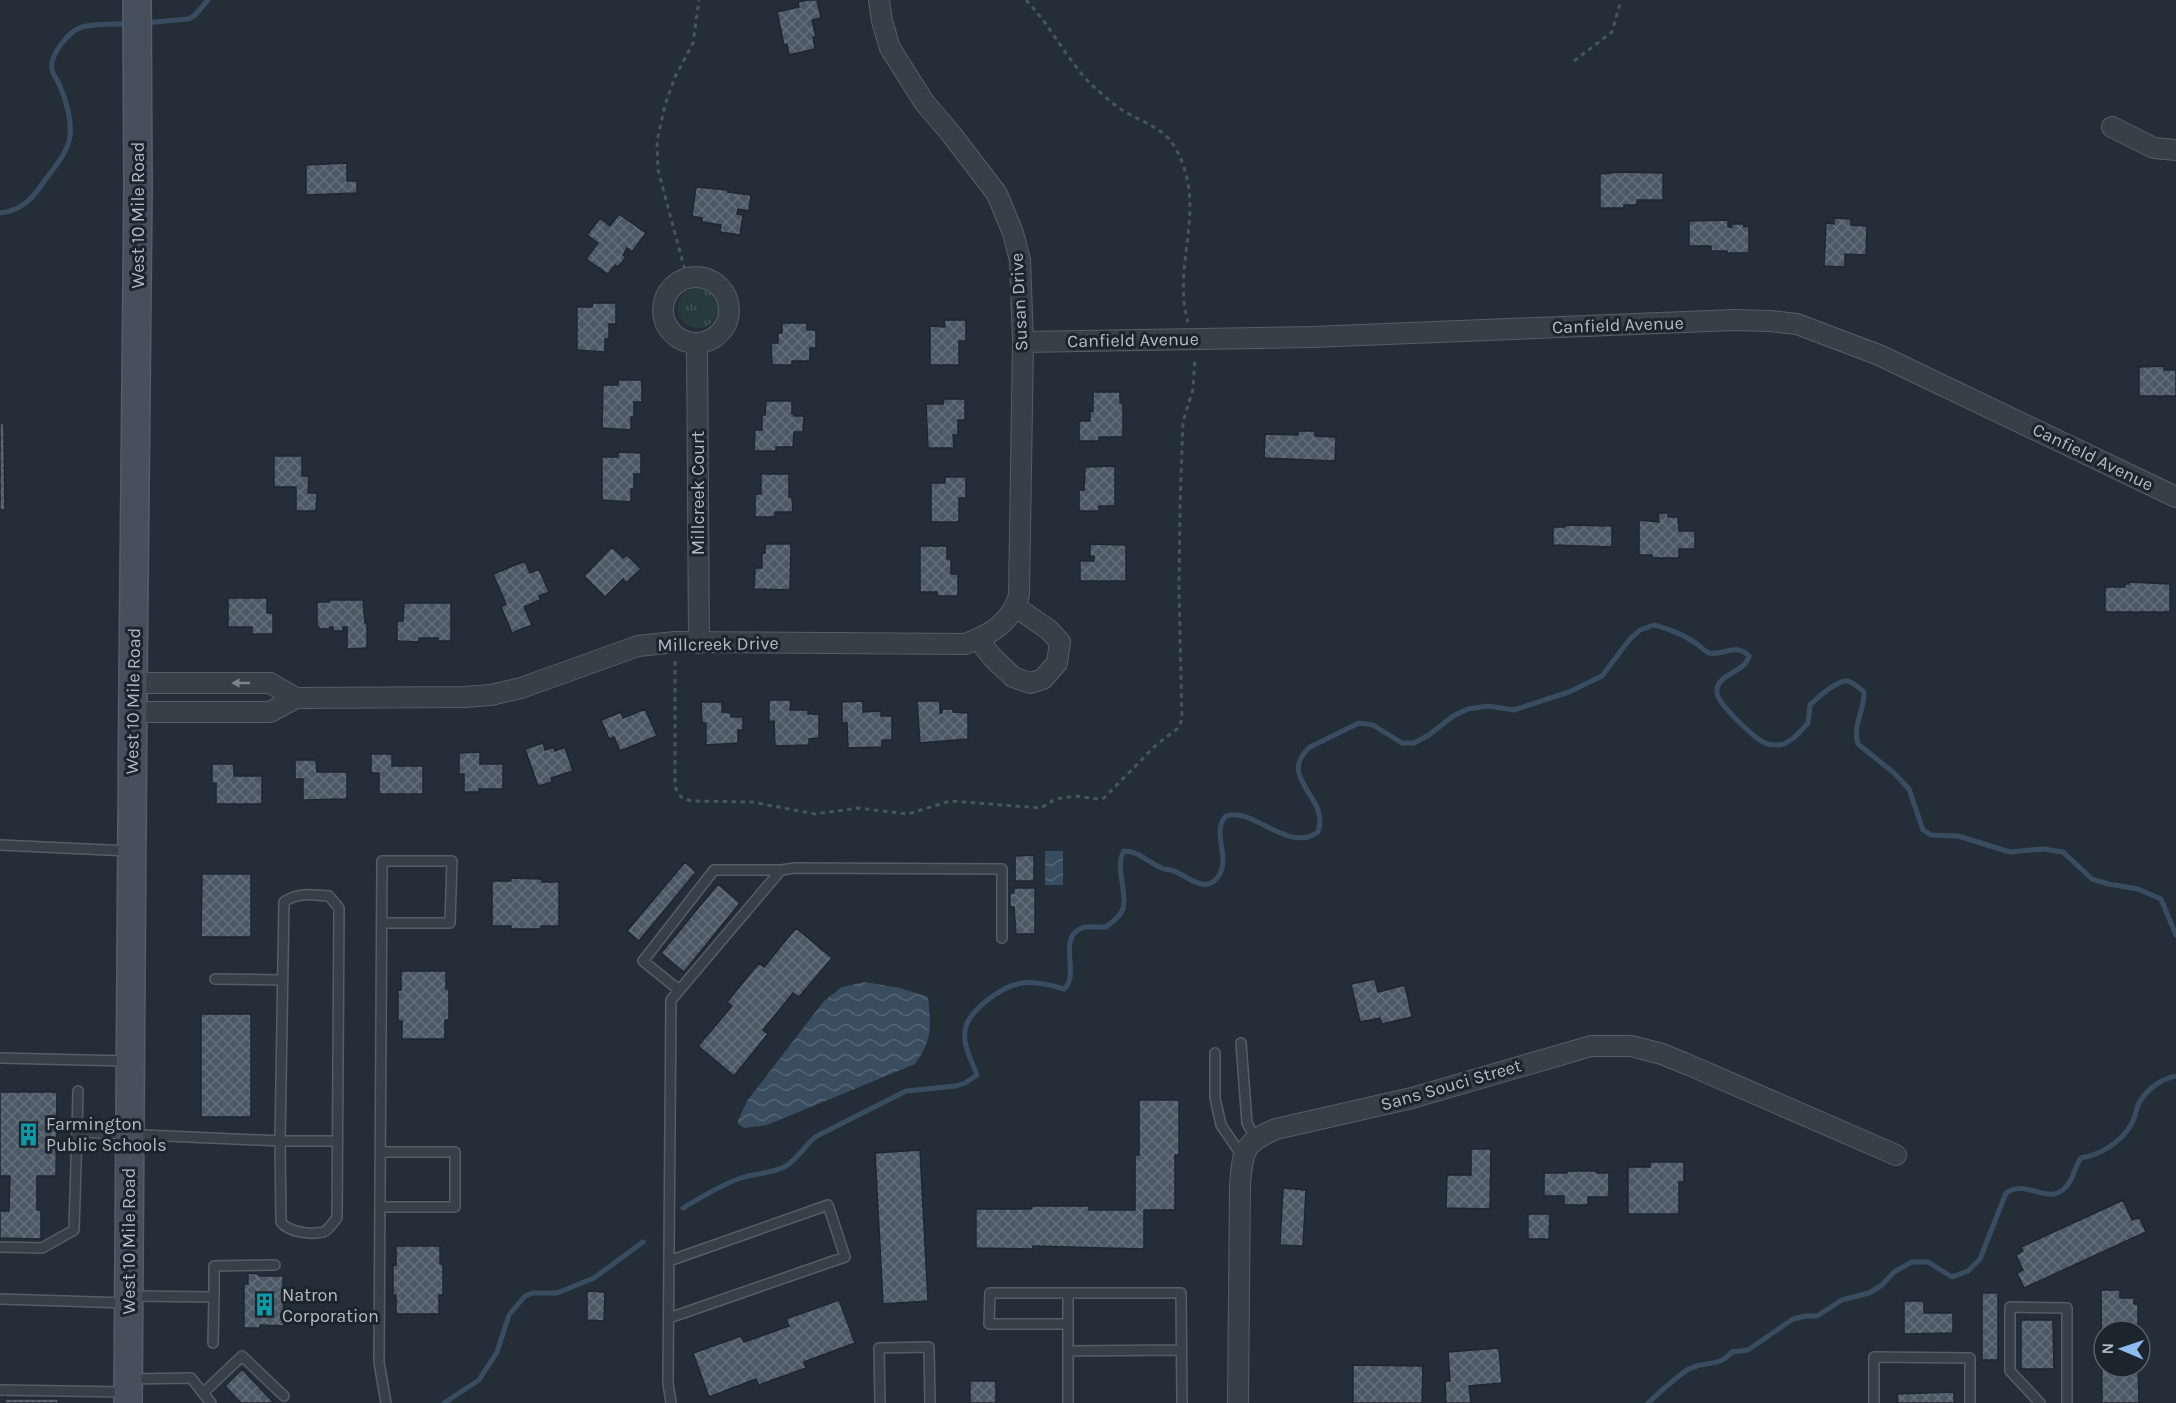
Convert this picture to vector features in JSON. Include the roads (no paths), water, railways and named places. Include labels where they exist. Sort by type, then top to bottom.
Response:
[{"type":"street","name":"Susan Drive","points":[[879,0],[890,48],[908,80],[997,194],[1013,234],[1020,260],[1023,342],[1019,595],[1016,607]]},
{"type":"street","name":"West 10 Mile Road","points":[[128,1391],[139,36],[137,5]]},
{"type":"street","points":[[2112,127],[2154,148],[2176,150]]},
{"type":"street","points":[[687,278],[707,279],[723,291],[727,300],[727,320],[722,329],[716,336],[697,343],[677,337],[664,320],[663,309],[670,289],[677,282],[687,278]]},
{"type":"street","name":"Canfield Avenue","points":[[1023,342],[1312,337],[1734,320],[1797,324],[1879,355],[2176,497]]},
{"type":"street","name":"Millcreek Court","points":[[697,343],[699,643]]},
{"type":"street","points":[[978,639],[993,658],[1013,677],[1030,683],[1043,679],[1058,663],[1060,642],[1049,630],[1016,607]]},
{"type":"street","name":"Millcreek Drive","points":[[132,712],[270,712],[296,698],[491,695],[521,688],[638,646],[675,642],[965,644],[999,627],[1016,607]]},
{"type":"street","points":[[133,683],[270,683],[296,698]]},
{"type":"street","name":"Sans Souci Street","points":[[1255,1138],[1276,1130],[1412,1098],[1591,1046],[1631,1046],[1689,1065],[1896,1155]]},
{"type":"street","points":[[1238,1403],[1240,1184],[1242,1156],[1255,1138]]},
{"type":"lane","points":[[0,845],[132,851]]},
{"type":"lane","points":[[382,923],[450,923],[452,861],[382,861],[380,1362],[386,1403]]},
{"type":"lane","points":[[679,990],[643,961],[714,870],[1002,869],[1002,938]]},
{"type":"lane","points":[[671,1403],[668,1383],[671,1000],[781,870]]},
{"type":"lane","points":[[303,894],[329,896],[339,908],[337,1218],[323,1232],[293,1232],[285,1228],[280,1221],[282,980],[284,902],[292,896],[303,894]]},
{"type":"lane","points":[[215,979],[282,980]]},
{"type":"lane","points":[[1241,1043],[1247,1124],[1255,1138]]},
{"type":"lane","points":[[1215,1053],[1215,1098],[1221,1125],[1242,1156]]},
{"type":"lane","points":[[0,1058],[130,1061]]},
{"type":"lane","points":[[0,1247],[42,1248],[74,1230],[78,1091]]},
{"type":"lane","points":[[77,1132],[280,1141],[338,1141]]},
{"type":"lane","points":[[380,1207],[455,1207],[455,1152],[381,1152]]},
{"type":"lane","points":[[669,1261],[828,1205],[845,1257],[669,1318]]},
{"type":"lane","points":[[213,1343],[214,1266],[275,1265]]},
{"type":"lane","points":[[1068,1324],[989,1324],[990,1293],[1181,1293],[1182,1403]]},
{"type":"lane","points":[[1068,1293],[1068,1403]]},
{"type":"lane","points":[[0,1299],[129,1300],[214,1297]]},
{"type":"lane","points":[[2040,1403],[2010,1371],[2010,1307],[2067,1308],[2067,1403]]},
{"type":"lane","points":[[880,1403],[879,1348],[929,1347],[930,1403]]},
{"type":"lane","points":[[1068,1351],[1182,1350]]},
{"type":"lane","points":[[203,1393],[242,1356],[284,1396]]},
{"type":"lane","points":[[1874,1403],[1874,1357],[1970,1358],[1970,1403]]},
{"type":"lane","points":[[0,1390],[128,1391],[191,1378],[211,1403]]},
{"type":"water","points":[[1045,851],[1063,851],[1063,885],[1045,885]]},
{"type":"water","points":[[865,982],[900,988],[928,997],[930,1016],[928,1039],[915,1064],[767,1125],[744,1128],[737,1123],[747,1101],[824,1001],[842,987]]},
{"type":"waterway","points":[[144,23],[188,19],[194,16],[208,0]]},
{"type":"waterway","points":[[0,213],[14,210],[30,199],[60,161],[69,142],[68,111],[52,70],[54,58],[61,44],[71,33],[82,27],[99,24],[128,24]]},
{"type":"waterway","points":[[683,1208],[733,1181],[746,1176],[775,1171],[786,1166],[815,1137],[906,1091],[956,1086],[977,1075],[965,1037],[967,1023],[972,1015],[987,1000],[1015,985],[1038,983],[1064,989],[1069,983],[1069,948],[1074,933],[1085,927],[1106,927],[1122,912],[1124,895],[1120,864],[1124,851],[1134,853],[1194,882],[1212,883],[1221,871],[1223,863],[1220,830],[1226,816],[1247,817],[1283,834],[1295,837],[1307,837],[1318,832],[1320,820],[1317,808],[1298,768],[1301,758],[1310,747],[1359,723],[1373,725],[1402,743],[1414,743],[1429,735],[1453,716],[1468,709],[1488,706],[1514,710],[1569,692],[1602,676],[1630,639],[1640,630],[1654,625],[1682,635],[1709,653],[1739,650],[1749,656],[1747,662],[1721,681],[1717,693],[1723,705],[1737,720],[1767,744],[1783,744],[1799,733],[1808,723],[1810,705],[1827,690],[1843,681],[1854,684],[1864,692],[1857,730],[1858,744],[1894,773],[1909,789],[1923,830],[1931,835],[1958,836],[2010,852],[2043,849],[2063,852],[2092,879],[2138,889],[2161,899],[2176,935]]},
{"type":"waterway","points":[[1648,1403],[1689,1369],[1717,1362],[1732,1352],[1748,1350],[1793,1319],[1817,1316],[1842,1300],[1869,1293],[1882,1285],[1894,1272],[1912,1262],[1928,1262],[1952,1277],[1968,1271],[1980,1259],[2006,1193],[2022,1188],[2044,1194],[2058,1193],[2070,1181],[2081,1158],[2102,1151],[2115,1143],[2126,1131],[2134,1120],[2139,1103],[2150,1089],[2176,1076]]},
{"type":"waterway","points":[[444,1403],[479,1380],[497,1352],[509,1315],[525,1296],[533,1293],[557,1293],[594,1278],[643,1242]]},
{"type":"place","name":"Farmington Public Schools","points":[[28,1134]]},
{"type":"place","name":"Natron Corporation","points":[[264,1305]]}]
